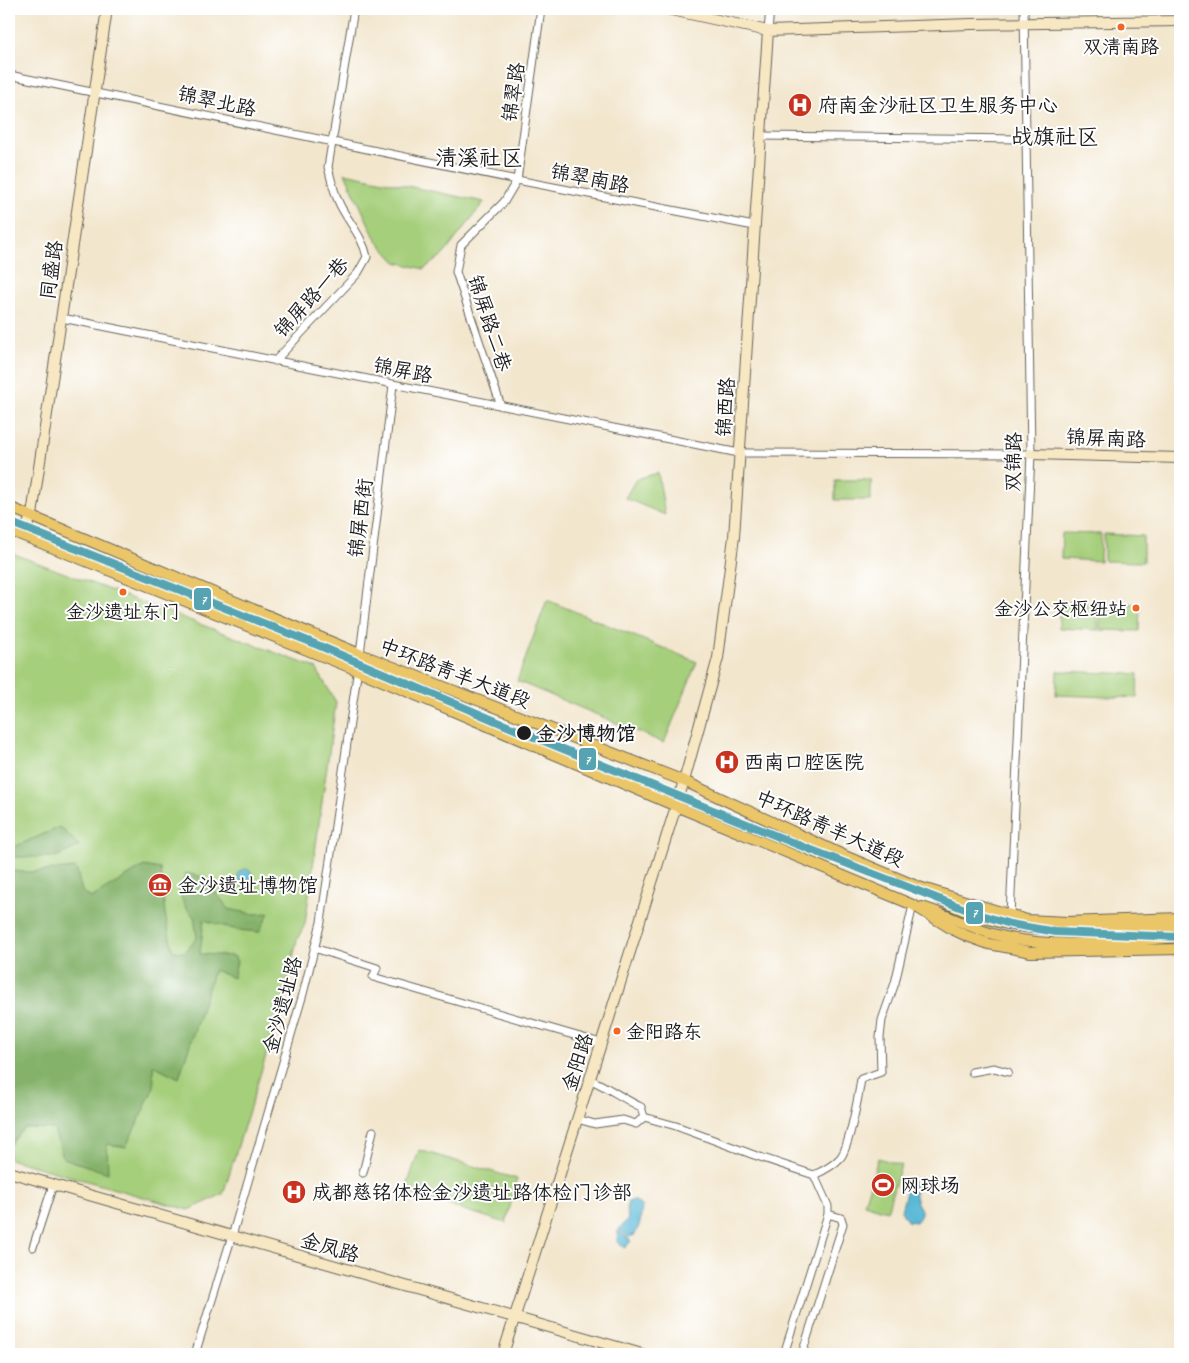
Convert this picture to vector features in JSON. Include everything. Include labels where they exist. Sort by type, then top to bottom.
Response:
[{"type":"main road","name":"中环路青羊大道段","points":[[9,507],[32,515],[360,654],[684,781],[844,856],[919,887],[1027,920],[1067,922],[1180,918]]},
{"type":"main road","name":"中环路青羊大道段","points":[[9,530],[357,670],[913,905],[967,936],[1016,950],[1058,953],[1180,949]]},
{"type":"main road","points":[[919,887],[967,912],[1013,926],[1038,930],[1180,926]]},
{"type":"main road","points":[[913,905],[941,912],[992,934],[1031,941],[1090,943],[1180,937]]},
{"type":"street","name":"同盛路","points":[[23,535],[32,515],[107,9]]},
{"type":"street","points":[[332,142],[354,9]]},
{"type":"street","name":"锦翠路","points":[[517,180],[541,9]]},
{"type":"street","points":[[667,9],[768,30],[1180,21]]},
{"type":"street","points":[[768,30],[770,9]]},
{"type":"street","name":"双锦路","points":[[1010,916],[1031,454],[1024,9]]},
{"type":"street","name":"锦西路","points":[[684,781],[718,658],[734,537],[768,30]]},
{"type":"street","name":"锦翠北路","points":[[9,75],[332,142]]},
{"type":"street","points":[[760,136],[1025,139]]},
{"type":"street","name":"锦翠南路","points":[[332,142],[754,226]]},
{"type":"street","name":"锦屏路一巷","points":[[275,361],[358,273],[367,257],[365,245],[340,206],[332,187],[328,167],[332,142]]},
{"type":"street","name":"锦屏路二巷","points":[[501,406],[456,272],[461,245],[504,202],[517,180]]},
{"type":"street","name":"锦屏路","points":[[62,318],[739,453],[1031,454]]},
{"type":"street","name":"锦屏西街","points":[[360,654],[393,385]]},
{"type":"street","name":"锦屏南路","points":[[1031,454],[1180,458]]},
{"type":"street","name":"金沙遗址路","points":[[195,1354],[232,1236],[314,948],[328,880],[360,654]]},
{"type":"street","name":"金阳路","points":[[503,1354],[684,781]]},
{"type":"street","points":[[814,1175],[843,1155],[859,1095],[861,1079],[881,1072],[880,1030],[895,983],[913,905]]},
{"type":"street","points":[[314,948],[377,968],[373,977],[601,1043]]},
{"type":"street","points":[[972,1072],[994,1068],[1008,1072]]},
{"type":"street","points":[[590,1080],[610,1088],[624,1100],[642,1107],[644,1117]]},
{"type":"street","points":[[644,1117],[676,1126],[814,1175],[828,1206],[828,1214],[784,1354]]},
{"type":"street","points":[[577,1119],[595,1124],[623,1120],[636,1124],[644,1117]]},
{"type":"street","points":[[363,1173],[373,1131]]},
{"type":"street","name":"金凤路","points":[[9,1172],[642,1354]]},
{"type":"street","points":[[33,1247],[53,1185]]},
{"type":"street","points":[[802,1354],[843,1224],[841,1218],[828,1214]]},
{"type":"green space","points":[[345,173],[484,202],[444,254],[424,269],[396,262],[376,240]]},
{"type":"green space","points":[[658,473],[665,515],[625,498],[636,479]]},
{"type":"green space","points":[[835,480],[871,480],[871,500],[835,500]]},
{"type":"green space","points":[[1062,533],[1101,534],[1100,561],[1061,559]]},
{"type":"green space","points":[[1104,534],[1143,536],[1143,562],[1104,561]]},
{"type":"green space","name":"金沙遗址博物馆","points":[[9,552],[316,668],[336,702],[305,924],[297,940],[284,998],[223,1194],[189,1210],[9,1159]]},
{"type":"green space","points":[[547,600],[697,662],[664,743],[517,681]]},
{"type":"green space","points":[[1059,602],[1098,603],[1098,630],[1059,628]]},
{"type":"green space","points":[[1101,603],[1140,604],[1139,631],[1100,630]]},
{"type":"green space","points":[[1057,671],[1138,674],[1137,698],[1056,695]]},
{"type":"green space","points":[[60,827],[80,846],[55,857],[9,857],[9,846],[16,846]]},
{"type":"green space","points":[[144,866],[160,869],[165,914],[173,951],[185,952],[197,938],[194,917],[186,908],[179,892],[186,873],[203,877],[229,909],[253,914],[269,913],[259,932],[237,930],[204,920],[200,954],[234,956],[237,961],[233,978],[214,970],[179,1078],[153,1065],[154,1087],[126,1147],[107,1144],[108,1173],[63,1158],[54,1129],[24,1128],[9,1146],[9,871],[31,872],[76,868],[82,891],[91,898]]},
{"type":"green space","points":[[419,1150],[517,1179],[506,1223],[405,1192]]},
{"type":"green space","name":"网球场","points":[[878,1158],[901,1165],[887,1211],[864,1204]]},
{"type":"water","points":[[242,869],[248,869],[252,876],[248,883],[242,883],[238,879],[238,873]]},
{"type":"water","points":[[909,1180],[914,1182],[915,1198],[921,1210],[921,1215],[916,1222],[907,1221],[901,1211]]},
{"type":"water","points":[[634,1200],[642,1207],[640,1223],[635,1235],[629,1237],[619,1229],[628,1219],[626,1209],[628,1202]]},
{"type":"water","points":[[618,1230],[631,1241],[625,1248],[617,1242]]},
{"type":"transit line","name":"7","points":[[9,522],[308,641],[524,733],[796,844],[978,914],[1010,924],[1056,932],[1180,937]]},
{"type":"place","name":"双清南路","points":[[1121,27]]},
{"type":"place","name":"府南金沙社区卫生服务中心","points":[[800,105]]},
{"type":"place","name":"金沙遗址东门","points":[[123,592]]},
{"type":"place","name":"金沙公交枢纽站","points":[[1136,608]]},
{"type":"place","name":"金沙博物馆","points":[[524,733]]},
{"type":"place","name":"西南口腔医院","points":[[727,762]]},
{"type":"place","name":"金沙遗址博物馆","points":[[160,885]]},
{"type":"place","name":"金阳路东","points":[[617,1031]]},
{"type":"place","name":"网球场","points":[[883,1185]]},
{"type":"place","name":"成都慈铭体检金沙遗址路体检门诊部","points":[[294,1192]]},
{"type":"district","name":"战旗社区","points":[[1055,136]]},
{"type":"district","name":"清溪社区","points":[[479,157]]}]
